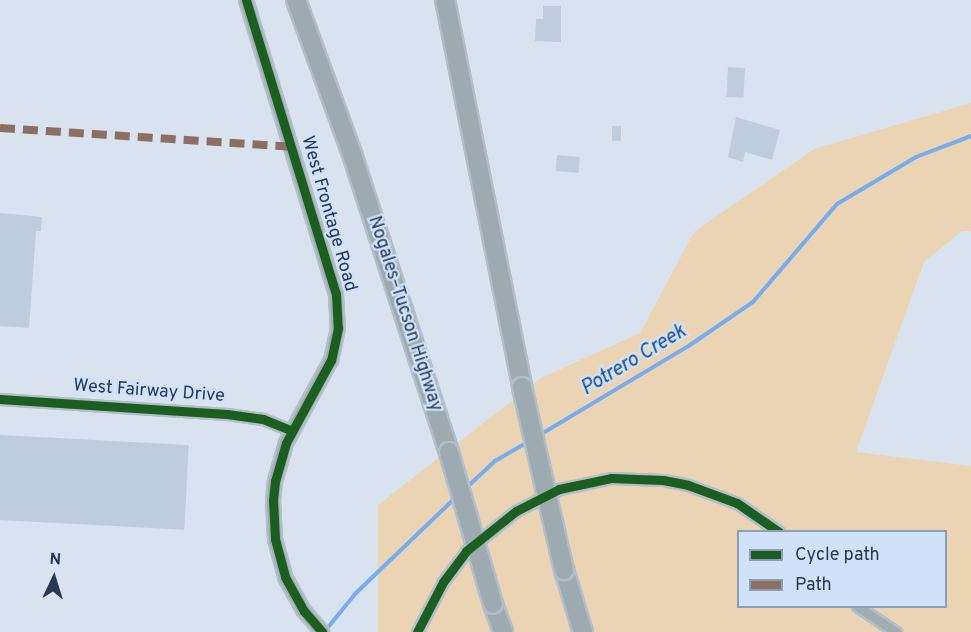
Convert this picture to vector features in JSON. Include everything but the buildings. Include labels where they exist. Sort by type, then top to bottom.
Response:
[{"type":"highway","name":"Nogales–Tucson Highway","points":[[296,0],[353,157],[449,452],[503,632]]},
{"type":"highway","points":[[445,0],[522,387],[564,570],[583,632]]},
{"type":"street","name":"West Frontage Road","points":[[246,0],[332,278],[338,311],[331,360],[292,431],[275,481],[273,520],[279,558],[285,577],[307,615],[322,632]]},
{"type":"street","name":"West Fairway Drive","points":[[0,399],[227,414],[263,419],[292,431]]},
{"type":"street","points":[[417,632],[454,566],[480,537],[516,511],[560,489],[611,478],[654,479],[688,484],[737,503],[778,530]]},
{"type":"street","points":[[860,608],[896,632]]},
{"type":"shaded area","points":[[971,103],[971,231],[962,231],[924,262],[856,452],[971,466],[971,632],[378,632],[378,505],[541,378],[640,333],[694,232],[814,149]]},
{"type":"waterway","name":"Potrero Creek","points":[[538,436],[690,345],[753,302],[837,204],[916,157],[971,136]]},
{"type":"waterway","name":"Potrero Creek","points":[[466,488],[495,461],[529,441]]},
{"type":"waterway","name":"Potrero Creek","points":[[325,631],[356,593],[456,497]]},
{"type":"marked path","points":[[0,128],[291,147]]},
{"type":"cycle path","points":[[246,0],[336,294],[338,328],[331,360],[286,443],[275,481],[273,500],[275,539],[285,577],[304,611],[322,632]]},
{"type":"cycle path","points":[[0,399],[227,414],[263,419],[292,431]]},
{"type":"cycle path","points":[[417,632],[443,582],[466,551],[516,511],[559,489],[611,478],[663,480],[688,485],[737,503],[776,530]]}]
